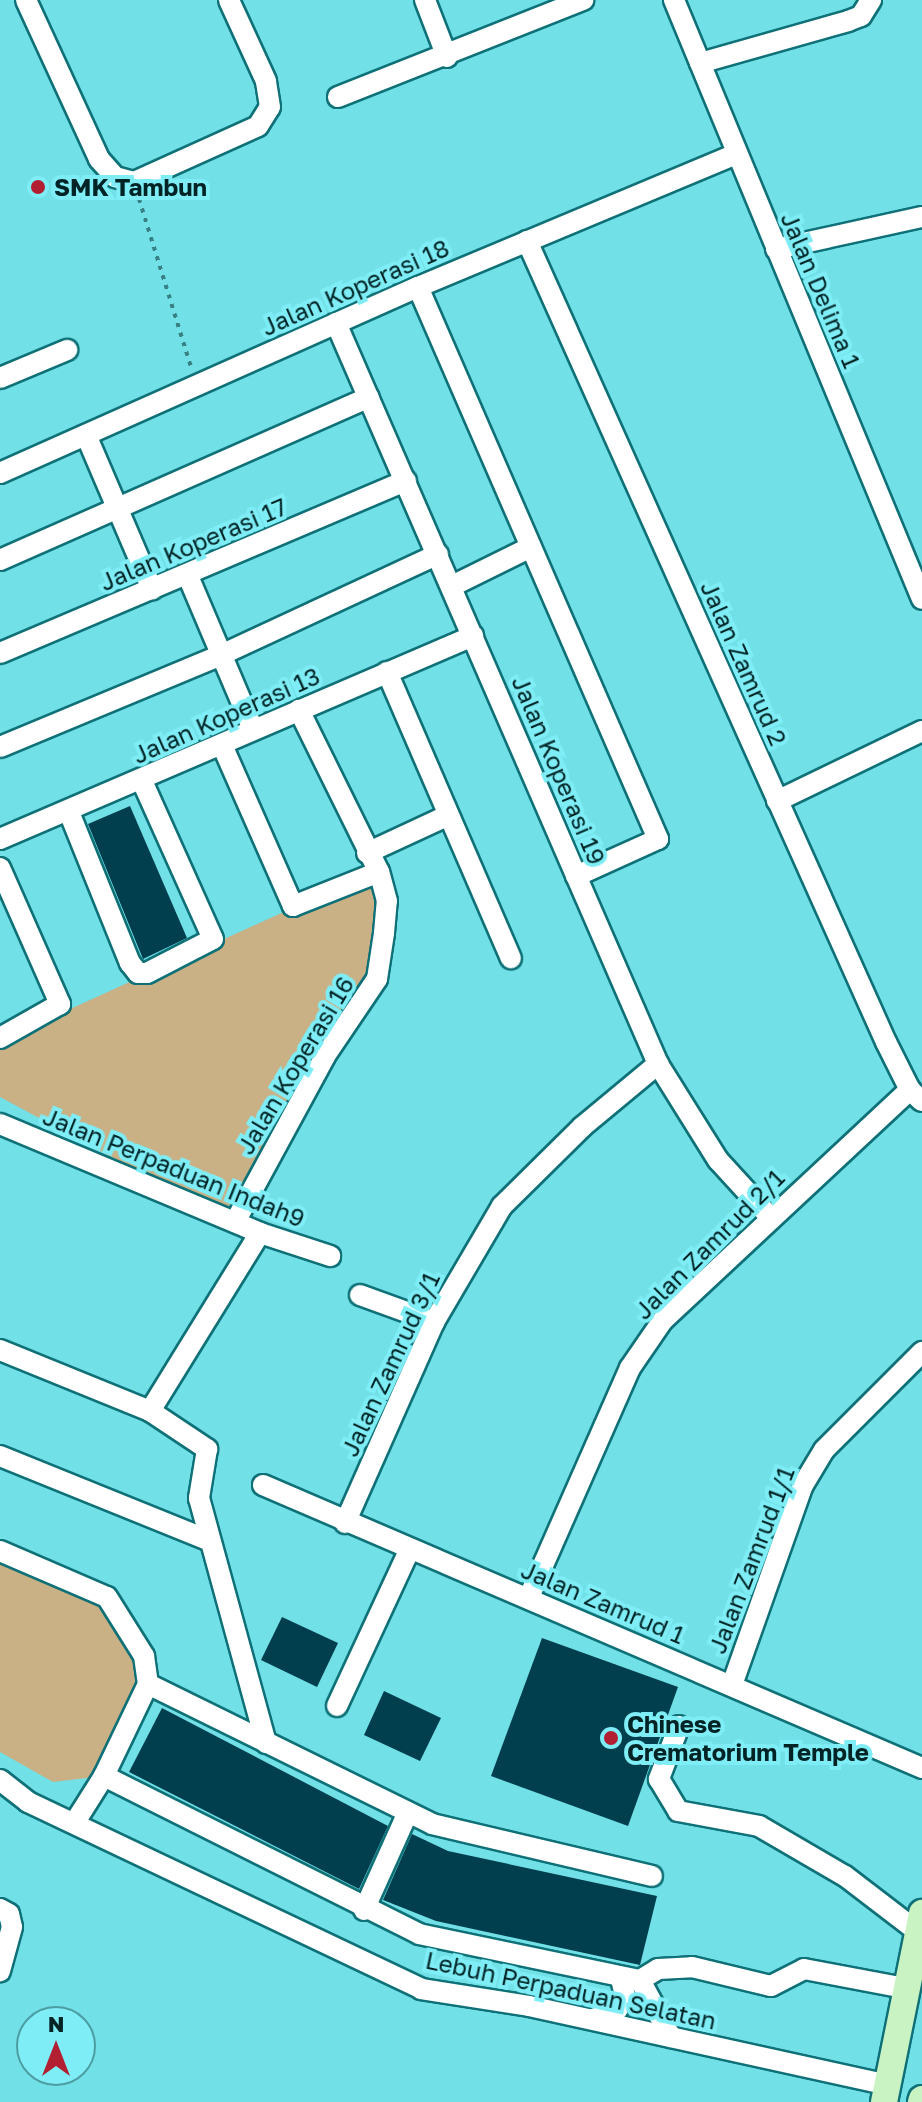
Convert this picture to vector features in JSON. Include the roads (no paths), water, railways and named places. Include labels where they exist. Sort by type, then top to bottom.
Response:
[{"type":"main road","points":[[886,2093],[919,1922]]},
{"type":"street","points":[[26,0],[99,159],[115,177],[134,182],[258,126],[270,107],[266,81],[229,0]]},
{"type":"street","points":[[425,0],[447,57]]},
{"type":"street","points":[[338,97],[447,57],[583,0]]},
{"type":"street","name":"Jalan Delima 1","points":[[674,0],[734,155],[922,599]]},
{"type":"street","points":[[700,63],[848,21],[861,16],[871,0]]},
{"type":"street","name":"Jalan Koperasi 18","points":[[0,473],[418,287],[734,155]]},
{"type":"street","points":[[776,249],[922,217]]},
{"type":"street","name":"Jalan Zamrud 2","points":[[527,241],[777,801],[916,1096]]},
{"type":"street","points":[[418,287],[658,839],[576,876]]},
{"type":"street","name":"Jalan Koperasi 19","points":[[336,323],[658,1064],[718,1160],[770,1217]]},
{"type":"street","points":[[0,378],[67,350]]},
{"type":"street","points":[[0,560],[369,397]]},
{"type":"street","points":[[86,435],[152,589]]},
{"type":"street","name":"Jalan Koperasi 17","points":[[0,653],[188,576],[406,481]]},
{"type":"street","points":[[452,586],[531,547]]},
{"type":"street","points":[[0,747],[223,654],[438,554]]},
{"type":"street","points":[[188,576],[253,729]]},
{"type":"street","name":"Jalan Koperasi 13","points":[[1,836],[69,812],[253,729],[473,636]]},
{"type":"street","points":[[387,672],[511,958]]},
{"type":"street","name":"Jalan Koperasi 16","points":[[235,1222],[325,1056],[377,979],[387,901],[379,872],[299,710]]},
{"type":"street","points":[[777,801],[922,731]]},
{"type":"street","points":[[222,745],[293,906],[379,872]]},
{"type":"street","points":[[69,812],[138,973],[213,939],[142,781]]},
{"type":"street","points":[[367,853],[449,815]]},
{"type":"street","points":[[0,868],[60,1004],[0,1038]]},
{"type":"street","name":"Jalan Zamrud 3/1","points":[[345,1523],[434,1322],[502,1206],[582,1127],[658,1064]]},
{"type":"street","name":"Jalan Zamrud 2/1","points":[[529,1597],[630,1368],[663,1320],[770,1217],[916,1096]]},
{"type":"street","name":"Jalan Perpaduan Indah9","points":[[0,1124],[260,1233],[330,1256]]},
{"type":"street","points":[[150,1411],[260,1233]]},
{"type":"street","points":[[360,1295],[434,1322]]},
{"type":"street","points":[[0,1350],[150,1411],[207,1449],[199,1498],[266,1743]]},
{"type":"street","name":"Jalan Zamrud 1/1","points":[[732,1685],[803,1485],[824,1450],[922,1352]]},
{"type":"street","points":[[0,1456],[208,1540]]},
{"type":"street","name":"Jalan Zamrud 1","points":[[263,1485],[409,1551],[529,1597],[922,1768]]},
{"type":"street","points":[[0,1551],[107,1597],[144,1656],[148,1684],[104,1776],[75,1822]]},
{"type":"street","points":[[337,1706],[409,1551]]},
{"type":"street","points":[[148,1684],[432,1824],[652,1876]]},
{"type":"street","points":[[679,1726],[659,1779],[678,1811],[759,1826],[919,1922]]},
{"type":"street","points":[[104,1776],[364,1910],[419,1934],[631,1979],[658,1969],[692,1967],[771,1986],[804,1969],[905,1988]]},
{"type":"street","name":"Lebuh Perpaduan Selatan","points":[[0,1780],[28,1802],[75,1822],[326,1947],[421,1989],[671,2037],[886,2093]]},
{"type":"street","points":[[364,1910],[408,1812]]},
{"type":"street","points":[[0,1909],[9,1914],[12,1927],[0,1971]]},
{"type":"street","points":[[593,2020],[617,2010],[631,1979]]},
{"type":"street","points":[[631,1979],[671,2037]]},
{"type":"place","name":"SMK Tambun","points":[[38,187]]},
{"type":"place","name":"Chinese Crematorium Temple","points":[[611,1738]]}]
